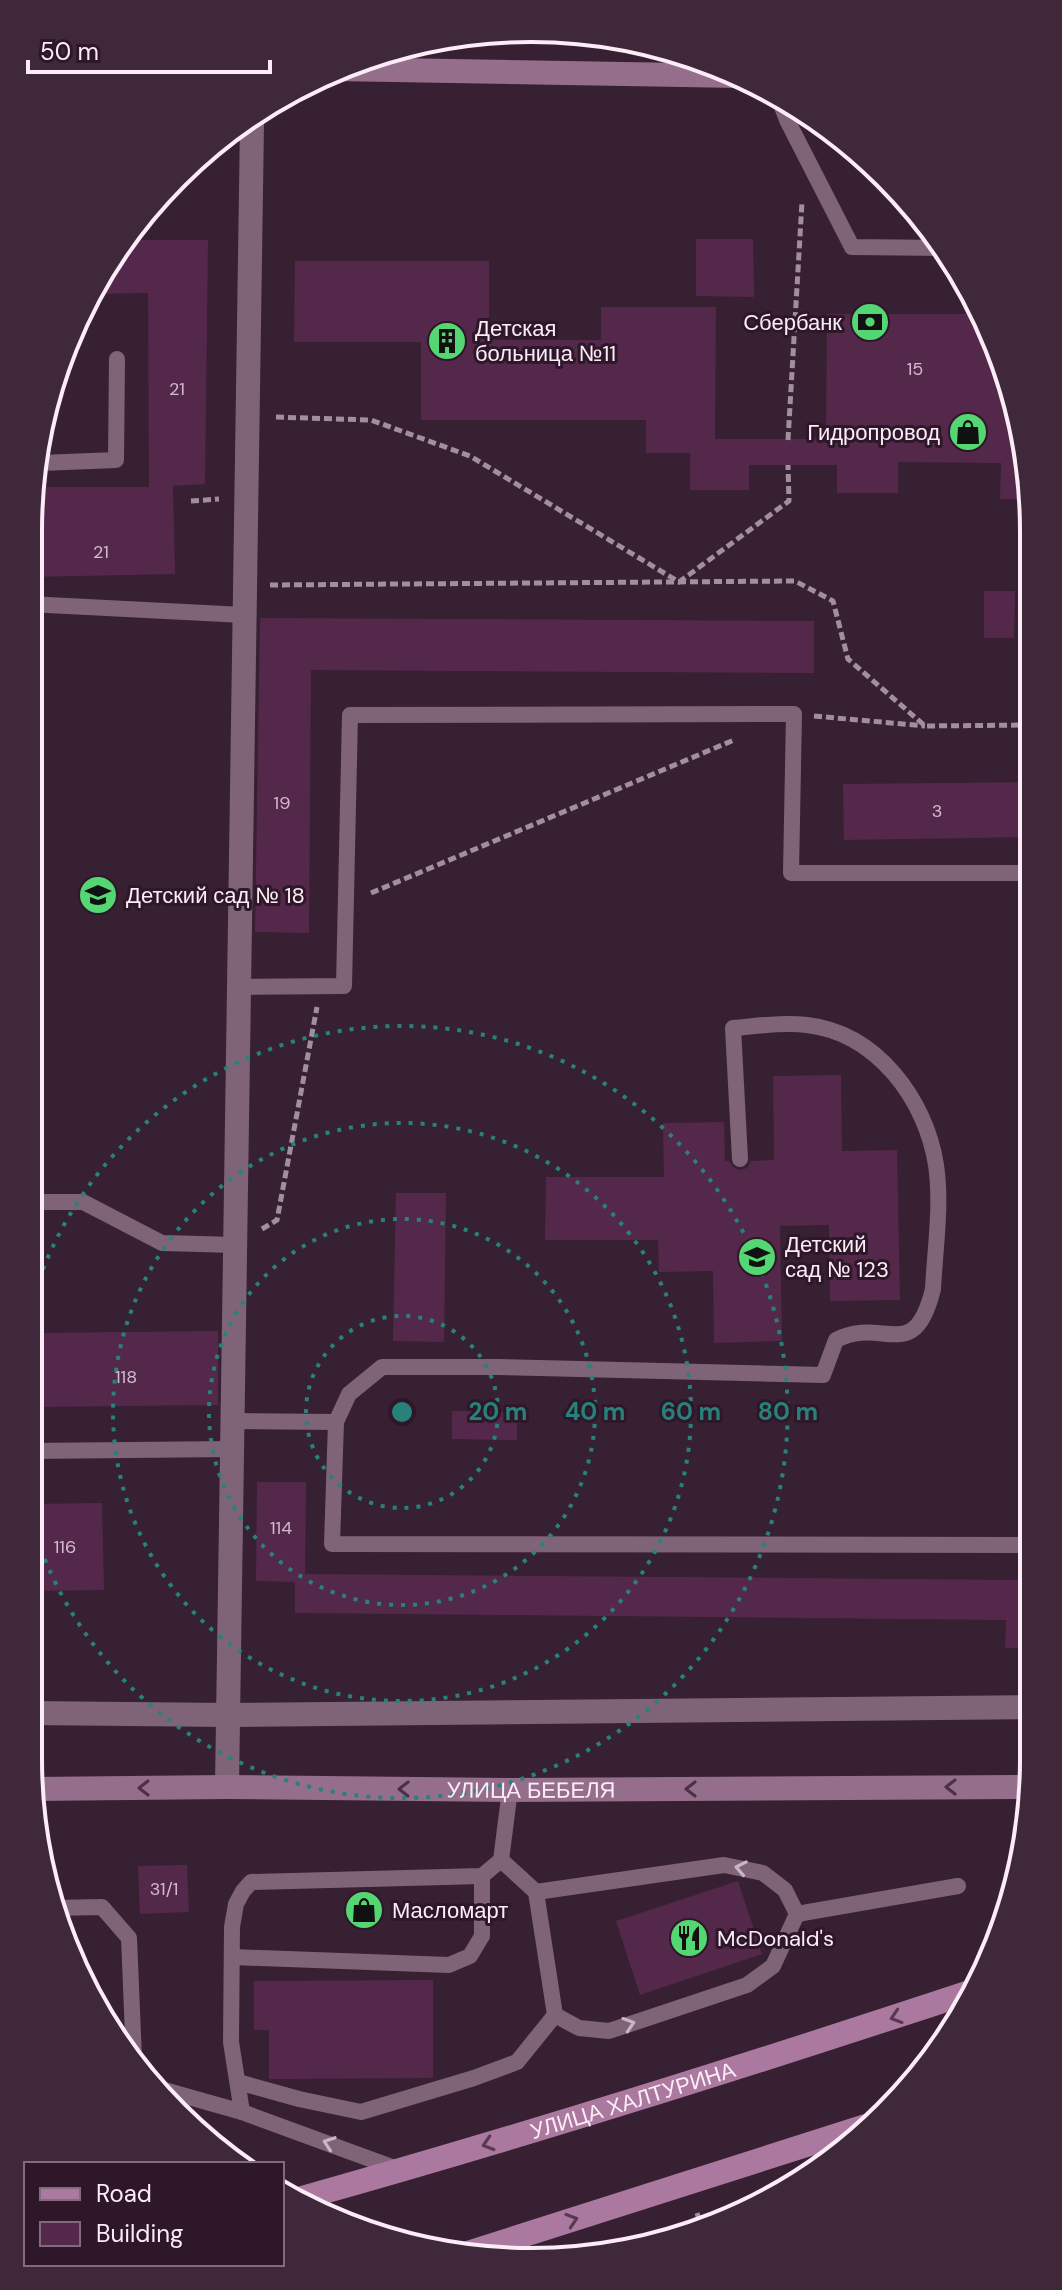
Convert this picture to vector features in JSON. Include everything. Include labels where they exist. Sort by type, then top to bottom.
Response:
[{"type":"main road","points":[[370,70],[708,75]]},
{"type":"main road","name":"УЛИЦА БЕБЕЛЯ","points":[[43,1789],[1019,1787]]},
{"type":"main road","name":"УЛИЦА ХАЛТУРИНА","points":[[311,2196],[782,2054],[959,1996]]},
{"type":"main road","points":[[489,2246],[847,2132]]},
{"type":"street","points":[[227,1787],[252,129]]},
{"type":"street","points":[[42,1713],[228,1715],[1020,1707]]},
{"type":"lane","points":[[785,114],[852,247],[930,248]]},
{"type":"lane","points":[[47,463],[116,460],[117,359]]},
{"type":"lane","points":[[42,605],[244,615]]},
{"type":"lane","points":[[239,987],[344,986],[350,715],[794,714],[791,873],[1020,873]]},
{"type":"lane","points":[[740,1159],[733,1028],[772,1024],[809,1025],[841,1034],[868,1049],[892,1071],[914,1102],[929,1131],[936,1167],[938,1206],[933,1289],[918,1327],[909,1333],[848,1333],[836,1340],[823,1375],[382,1367],[349,1394],[336,1422],[332,1544],[1020,1545]]},
{"type":"lane","points":[[42,1202],[83,1202],[162,1243],[235,1245]]},
{"type":"lane","points":[[232,1421],[336,1422]]},
{"type":"lane","points":[[42,1451],[232,1449]]},
{"type":"lane","points":[[242,2112],[231,2042],[232,1927],[236,1904],[243,1891],[251,1882],[482,1876],[501,1860],[510,1790]]},
{"type":"lane","points":[[238,2082],[361,2112],[517,2062],[555,2015],[536,1892],[501,1860]]},
{"type":"lane","points":[[536,1892],[724,1865],[763,1873],[785,1890],[797,1914]]},
{"type":"lane","points":[[232,1957],[449,1965],[470,1956],[482,1936],[482,1876]]},
{"type":"lane","points":[[797,1914],[958,1886]]},
{"type":"lane","points":[[66,1908],[102,1907],[129,1938],[133,2044]]},
{"type":"lane","points":[[555,2015],[579,2028],[609,2031],[747,1985],[773,1966],[797,1914]]},
{"type":"lane","points":[[174,2093],[242,2112],[401,2171]]},
{"type":"path","points":[[788,440],[802,192]]},
{"type":"path","points":[[247,416],[371,420],[470,456],[679,582]]},
{"type":"path","points":[[679,582],[789,501],[788,465]]},
{"type":"path","points":[[244,585],[795,581],[833,601],[848,659],[925,726]]},
{"type":"path","points":[[794,714],[925,726],[1020,725]]},
{"type":"path","points":[[346,904],[736,739]]},
{"type":"path","points":[[235,1245],[277,1220],[320,986]]},
{"type":"path","points":[[697,2213],[699,2218]]},
{"type":"building","points":[[696,239],[753,239],[754,297],[696,296]]},
{"type":"building","points":[[138,240],[208,240],[205,484],[173,486],[175,574],[42,577],[44,487],[149,487],[148,293],[104,294]]},
{"type":"building","points":[[295,261],[489,261],[489,340],[601,340],[601,307],[716,307],[715,439],[826,439],[827,314],[969,314],[1003,404],[1011,436],[1019,499],[1000,499],[1001,463],[898,462],[898,493],[837,493],[837,465],[749,465],[749,490],[690,490],[690,453],[646,453],[646,420],[421,420],[421,342],[294,342]]},
{"type":"building","points":[[984,591],[1015,591],[1014,638],[984,638]]},
{"type":"building","points":[[260,618],[814,621],[814,673],[311,670],[309,933],[255,932]]},
{"type":"building","points":[[1020,782],[1020,837],[844,840],[843,784]]},
{"type":"building","points":[[841,1075],[842,1151],[897,1150],[900,1300],[830,1301],[829,1225],[780,1226],[782,1341],[714,1343],[713,1271],[659,1272],[658,1240],[545,1240],[546,1177],[664,1177],[663,1123],[724,1122],[725,1161],[740,1170],[747,1168],[751,1161],[774,1160],[773,1076]]},
{"type":"building","points":[[396,1193],[446,1193],[444,1342],[393,1341]]},
{"type":"building","points":[[218,1331],[218,1405],[42,1407],[42,1333]]},
{"type":"building","points":[[452,1411],[517,1412],[517,1440],[452,1439]]},
{"type":"building","points":[[257,1482],[306,1482],[305,1574],[1020,1580],[1020,1648],[1005,1648],[1006,1620],[295,1613],[295,1582],[256,1581]]},
{"type":"building","points":[[102,1503],[104,1590],[42,1591],[42,1504]]},
{"type":"building","points":[[187,1865],[189,1912],[140,1914],[138,1866]]},
{"type":"building","name":"McDonald's","points":[[738,1881],[762,1954],[640,1995],[616,1921]]},
{"type":"building","points":[[433,1980],[433,2078],[269,2079],[269,2030],[254,2030],[254,1981]]},
{"type":"place","name":"Сбербанк","points":[[870,322]]},
{"type":"place","name":"Детская больница №11","points":[[447,341]]},
{"type":"place","name":"Гидропровод","points":[[968,432]]},
{"type":"place","name":"Детский сад № 18","points":[[98,895]]},
{"type":"place","name":"Детский сад № 123","points":[[757,1257]]},
{"type":"place","name":"Масломарт","points":[[364,1910]]},
{"type":"place","name":"McDonald's","points":[[689,1938]]}]
